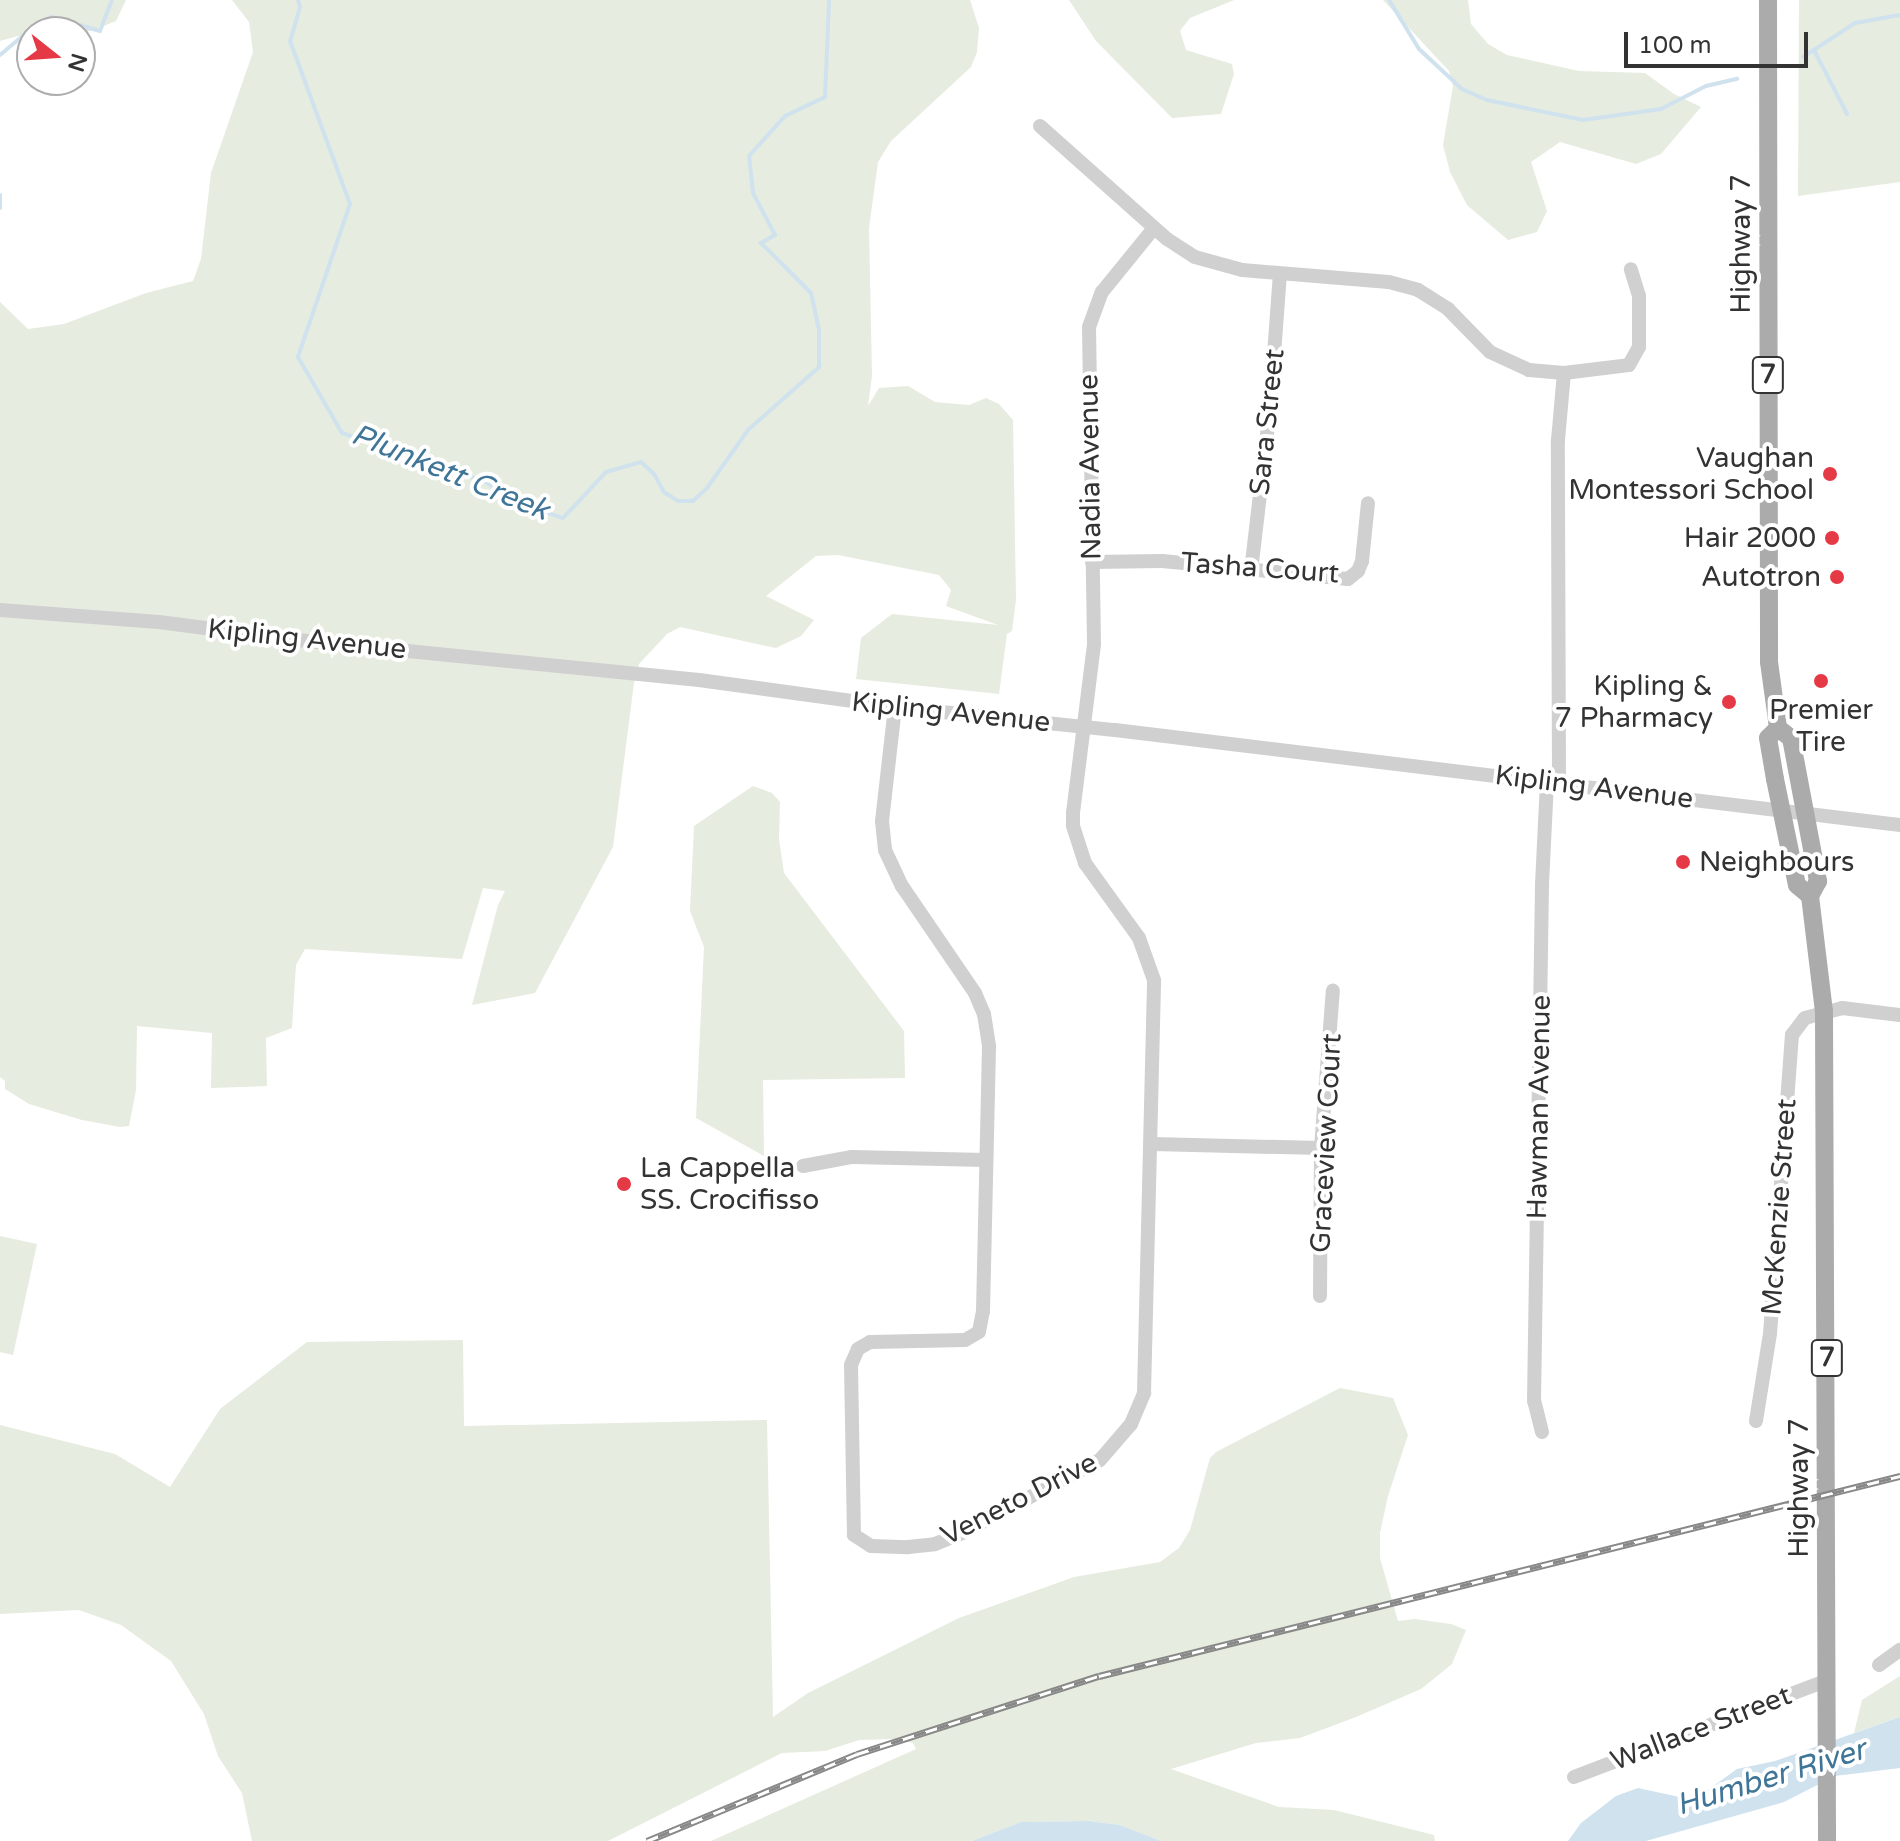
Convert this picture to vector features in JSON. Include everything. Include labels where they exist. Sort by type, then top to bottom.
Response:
[{"type":"main road","name":"Highway 7","points":[[1768,0],[1769,662],[1778,728],[1791,738],[1818,881],[1810,896],[1824,1011],[1827,1841]]},
{"type":"main road","name":"Highway 7","points":[[1778,728],[1768,738],[1781,809],[1797,885],[1810,896]]},
{"type":"street","points":[[1040,126],[1154,228],[1182,249],[1211,263],[1280,274],[1389,282],[1418,290],[1448,309],[1500,358],[1529,370],[1564,373],[1622,369],[1634,359],[1639,347],[1639,296],[1631,269]]},
{"type":"street","name":"Nadia Avenue","points":[[1084,726],[1094,644],[1089,327],[1102,292],[1154,228]]},
{"type":"street","name":"Sara Street","points":[[1251,571],[1270,409],[1280,274]]},
{"type":"street","name":"Hawman Avenue","points":[[1542,1432],[1534,1401],[1542,884],[1553,782],[1558,440],[1564,373]]},
{"type":"street","name":"Tasha Court","points":[[1092,562],[1162,561],[1348,579],[1358,571],[1362,561],[1368,503]]},
{"type":"street","name":"Kipling Avenue","points":[[0,610],[159,622],[298,640],[699,680],[895,707],[1084,726],[1900,825]]},
{"type":"street","name":"Veneto Drive","points":[[895,707],[882,821],[885,850],[902,886],[970,984],[984,1014],[989,1047],[984,1298],[979,1332],[965,1340],[870,1342],[854,1357],[851,1526],[859,1541],[871,1546],[921,1546],[948,1540],[1086,1469],[1123,1437],[1139,1410],[1147,1377],[1155,994],[1152,970],[1139,938],[1090,872],[1076,838],[1073,813],[1084,726]]},
{"type":"street","name":"Graceview Court","points":[[1320,1296],[1321,1148],[1333,990]]},
{"type":"street","points":[[1824,1011],[1856,1008],[1900,1015]]},
{"type":"street","name":"McKenzie Street","points":[[1756,1421],[1770,1334],[1790,1047],[1800,1022],[1824,1011]]},
{"type":"street","points":[[1153,1144],[1321,1148]]},
{"type":"street","points":[[803,1166],[852,1157],[986,1160]]},
{"type":"street","points":[[1879,1665],[1900,1650]]},
{"type":"street","name":"Wallace Street","points":[[1574,1777],[1828,1680]]},
{"type":"shaded area","points":[[0,0],[126,0],[116,21],[96,29],[96,16],[16,16],[16,36],[0,41]]},
{"type":"shaded area","points":[[232,0],[970,0],[979,28],[977,52],[971,67],[891,141],[878,162],[869,228],[872,376],[868,406],[879,388],[908,386],[935,402],[969,405],[986,398],[999,404],[1013,420],[1016,600],[1012,631],[1007,634],[999,694],[856,679],[861,638],[892,614],[998,625],[946,606],[951,590],[939,575],[838,555],[816,556],[766,596],[814,620],[801,636],[776,648],[680,627],[667,634],[639,664],[634,683],[613,847],[535,993],[472,1005],[498,905],[505,891],[483,888],[462,959],[305,949],[296,965],[292,1028],[266,1038],[267,1086],[211,1088],[212,1033],[137,1026],[136,1090],[129,1126],[120,1127],[82,1120],[29,1104],[5,1089],[5,1081],[0,1077],[0,302],[28,329],[64,324],[146,293],[193,281],[201,259],[211,173],[253,52],[249,22]]},
{"type":"shaded area","points":[[1069,0],[1234,0],[1190,18],[1180,31],[1186,50],[1232,64],[1234,74],[1221,114],[1172,118],[1096,41]]},
{"type":"shaded area","points":[[1383,0],[1468,0],[1471,24],[1488,44],[1507,55],[1579,71],[1645,73],[1674,94],[1701,107],[1661,154],[1636,164],[1560,142],[1531,162],[1547,211],[1537,232],[1508,240],[1467,205],[1450,172],[1443,145],[1453,86],[1449,71]]},
{"type":"shaded area","points":[[1799,0],[1900,0],[1900,182],[1798,196]]},
{"type":"shaded area","points":[[753,786],[772,793],[780,802],[779,839],[784,873],[904,1031],[905,1078],[763,1080],[764,1156],[696,1118],[704,947],[690,911],[694,826]]},
{"type":"shaded area","points":[[0,1236],[37,1244],[13,1355],[0,1352]]},
{"type":"shaded area","points":[[463,1340],[464,1426],[767,1420],[773,1717],[808,1693],[959,1618],[1074,1577],[1160,1562],[1179,1548],[1190,1530],[1210,1458],[1216,1452],[1340,1388],[1393,1398],[1408,1435],[1388,1496],[1380,1533],[1380,1558],[1398,1621],[1415,1619],[1451,1624],[1466,1630],[1452,1664],[1421,1689],[1300,1738],[1256,1743],[1171,1769],[1279,1807],[1334,1810],[1434,1835],[1435,1841],[1161,1841],[1120,1825],[1089,1821],[1021,1822],[972,1841],[711,1841],[916,1749],[913,1743],[895,1739],[859,1740],[825,1751],[782,1753],[608,1841],[252,1841],[242,1793],[218,1756],[204,1714],[171,1661],[121,1625],[79,1610],[0,1614],[0,1425],[115,1454],[170,1487],[220,1409],[307,1342]]},
{"type":"shaded area","points":[[1900,1676],[1900,1717],[1854,1733],[1862,1700]]},
{"type":"water","name":"Humber River","points":[[1900,1717],[1900,1768],[1835,1776],[1784,1802],[1646,1841],[1568,1841],[1581,1823],[1616,1796],[1638,1788],[1684,1798],[1708,1790],[1737,1769],[1775,1761]]},
{"type":"water","points":[[1089,1821],[1120,1825],[1161,1841],[972,1841],[1021,1822]]},
{"type":"waterway","name":"Plunkett Creek","points":[[0,55],[33,27],[51,17],[100,31],[112,0]]},
{"type":"waterway","name":"Plunkett Creek","points":[[298,0],[300,7],[290,41],[350,204],[298,357],[342,433],[486,482],[518,503],[563,518],[606,472],[641,462],[654,474],[664,492],[678,501],[693,501],[707,488],[748,430],[819,367],[819,330],[811,293],[761,243],[775,235],[753,193],[749,156],[785,116],[825,97],[829,0]]},
{"type":"waterway","name":"Plunkett Creek","points":[[1389,0],[1419,49],[1462,89],[1487,100],[1583,120],[1661,109],[1706,86],[1737,79]]},
{"type":"waterway","name":"Plunkett Creek","points":[[1803,57],[1855,23],[1900,15]]},
{"type":"waterway","points":[[1814,50],[1847,114]]},
{"type":"waterway","name":"Plunkett Creek","points":[[0,195],[0,208]]},
{"type":"railway","points":[[647,1841],[857,1754],[1099,1676],[1900,1476]]},
{"type":"place","name":"Vaughan Montessori School","points":[[1830,474]]},
{"type":"place","name":"Hair 2000","points":[[1832,538]]},
{"type":"place","name":"Autotron","points":[[1837,577]]},
{"type":"place","name":"Premier Tire","points":[[1821,681]]},
{"type":"place","name":"Kipling & 7 Pharmacy","points":[[1729,702]]},
{"type":"place","name":"Neighbours","points":[[1683,862]]},
{"type":"place","name":"La Cappella SS. Crocifisso","points":[[624,1184]]}]
